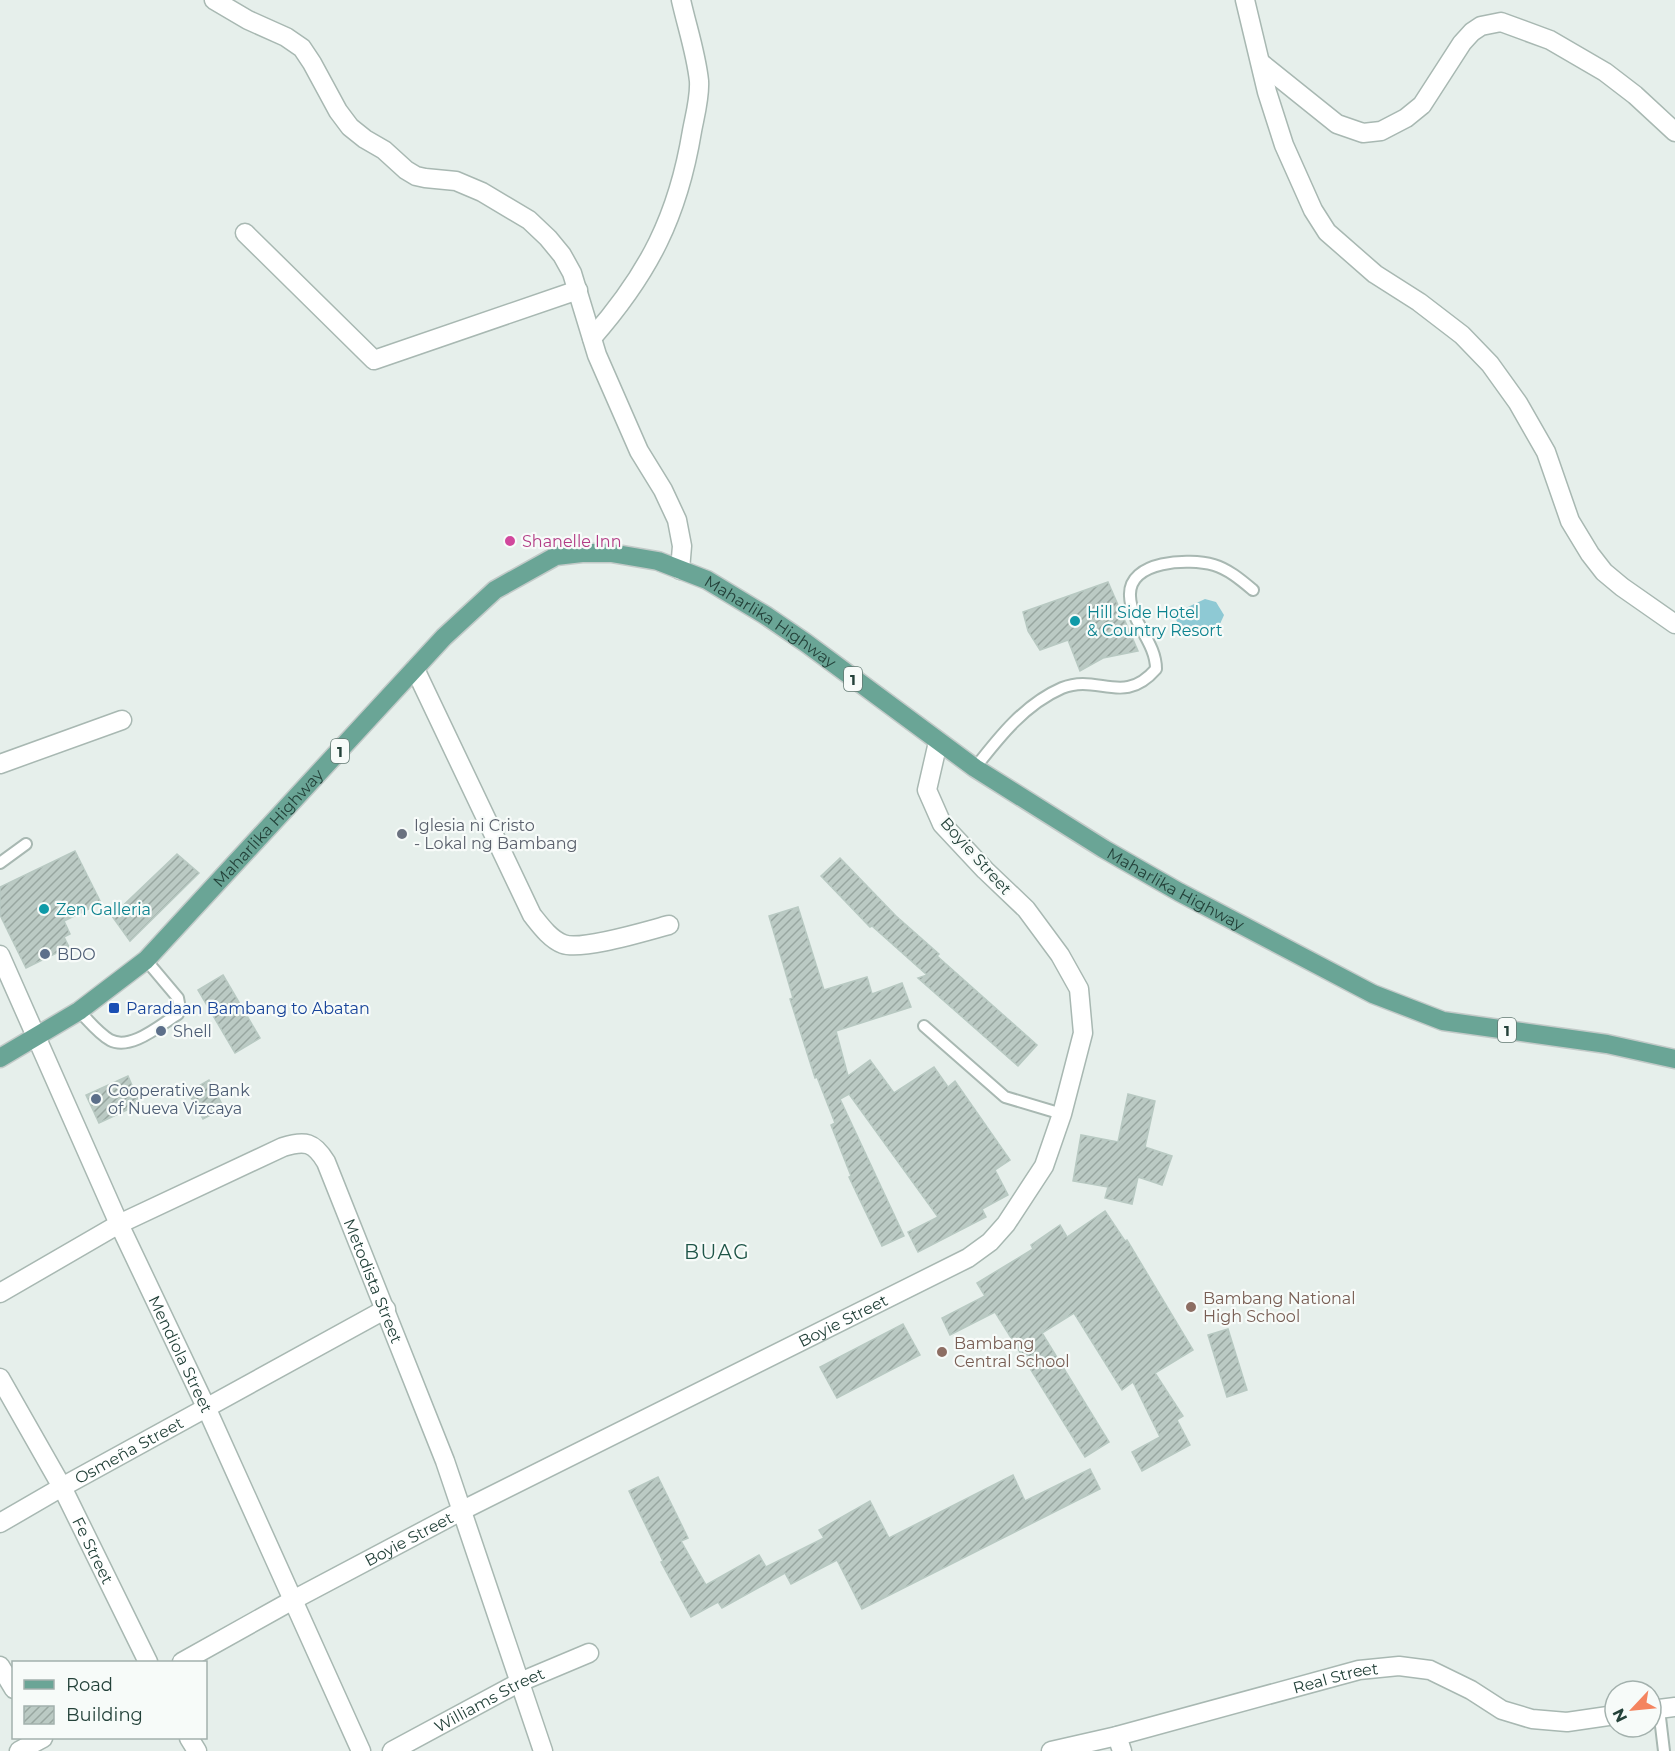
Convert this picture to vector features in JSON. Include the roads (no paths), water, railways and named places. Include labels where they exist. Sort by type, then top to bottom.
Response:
[{"type":"main road","name":"Maharlika Highway","points":[[0,1058],[79,1011],[146,960],[444,637],[495,590],[556,556],[610,553],[658,561],[707,580],[806,643],[975,768],[1104,849],[1179,892],[1382,998],[1443,1021],[1607,1044],[1675,1059]]},
{"type":"street","points":[[214,0],[248,20],[286,37],[302,48],[338,111],[350,127],[384,150],[406,170],[425,178],[456,181],[482,192],[529,220],[562,255],[578,290],[597,355],[639,451],[663,490],[677,520],[681,546],[680,570]]},
{"type":"street","points":[[592,338],[619,307],[658,246],[676,204],[685,170],[699,83],[681,0]]},
{"type":"street","points":[[1245,0],[1284,145],[1313,210],[1327,232],[1375,274],[1419,302],[1462,335],[1490,364],[1518,403],[1545,453],[1570,521],[1590,554],[1604,572],[1622,587],[1675,624]]},
{"type":"street","points":[[1261,63],[1337,124],[1363,133],[1381,131],[1406,118],[1422,105],[1462,43],[1472,32],[1481,26],[1501,22],[1550,40],[1605,72],[1635,95],[1675,132]]},
{"type":"street","points":[[245,233],[374,360],[578,290]]},
{"type":"street","points":[[415,669],[532,915],[546,932],[563,944],[583,945],[669,925]]},
{"type":"street","points":[[0,765],[122,720]]},
{"type":"street","name":"Boyie Street","points":[[184,1661],[463,1509],[968,1258],[990,1242],[1023,1199],[1044,1166],[1062,1114],[1083,1033],[1079,989],[1060,955],[1026,909],[942,824],[927,790],[938,742]]},
{"type":"street","name":"Mendiola Street","points":[[0,956],[119,1224],[206,1407],[361,1751]]},
{"type":"street","name":"Metodista Street","points":[[0,1293],[119,1224],[282,1147],[294,1143],[311,1145],[318,1149],[326,1162],[386,1309],[463,1509],[543,1751]]},
{"type":"street","name":"Osmeña Street","points":[[0,1523],[386,1309]]},
{"type":"street","name":"Fe Street","points":[[0,1378],[62,1487],[148,1661]]},
{"type":"street","name":"Williams Street","points":[[392,1751],[520,1682],[589,1653]]},
{"type":"street","points":[[0,1666],[12,1686]]},
{"type":"street","name":"Real Street","points":[[1052,1751],[1120,1743],[1359,1670],[1399,1666],[1430,1670],[1471,1690],[1502,1710],[1532,1719],[1567,1722],[1603,1717]]},
{"type":"street","points":[[19,1751],[41,1739]]},
{"type":"lane","points":[[975,768],[995,742],[1029,709],[1064,687],[1098,685],[1122,689],[1149,677],[1156,669],[1156,658],[1135,616],[1130,598],[1130,586],[1142,573],[1174,561],[1194,561],[1215,565],[1236,576],[1253,590]]},
{"type":"lane","points":[[0,863],[26,844]]},
{"type":"lane","points":[[79,1011],[103,1035],[121,1044],[132,1042],[178,1014],[180,1009],[178,998],[146,960]]},
{"type":"lane","points":[[924,1026],[1005,1097],[1062,1114]]},
{"type":"lane","points":[[1663,1730],[1664,1751]]},
{"type":"water","points":[[1205,599],[1216,602],[1224,615],[1220,624],[1186,638],[1173,614]]},
{"type":"place","name":"Shanelle Inn","points":[[510,541]]},
{"type":"place","name":"Hill Side Hotel & Country Resort","points":[[1075,621]]},
{"type":"place","name":"Iglesia ni Cristo - Lokal ng Bambang","points":[[402,834]]},
{"type":"place","name":"Zen Galleria","points":[[44,909]]},
{"type":"place","name":"BDO","points":[[45,954]]},
{"type":"place","name":"Paradaan Bambang to Abatan","points":[[114,1008]]},
{"type":"place","name":"Shell","points":[[161,1031]]},
{"type":"place","name":"Cooperative Bank of Nueva Vizcaya","points":[[96,1099]]},
{"type":"place","name":"Bambang National High School","points":[[1191,1307]]},
{"type":"place","name":"Bambang Central School","points":[[942,1352]]},
{"type":"district","name":"BUAG","points":[[717,1252]]}]
